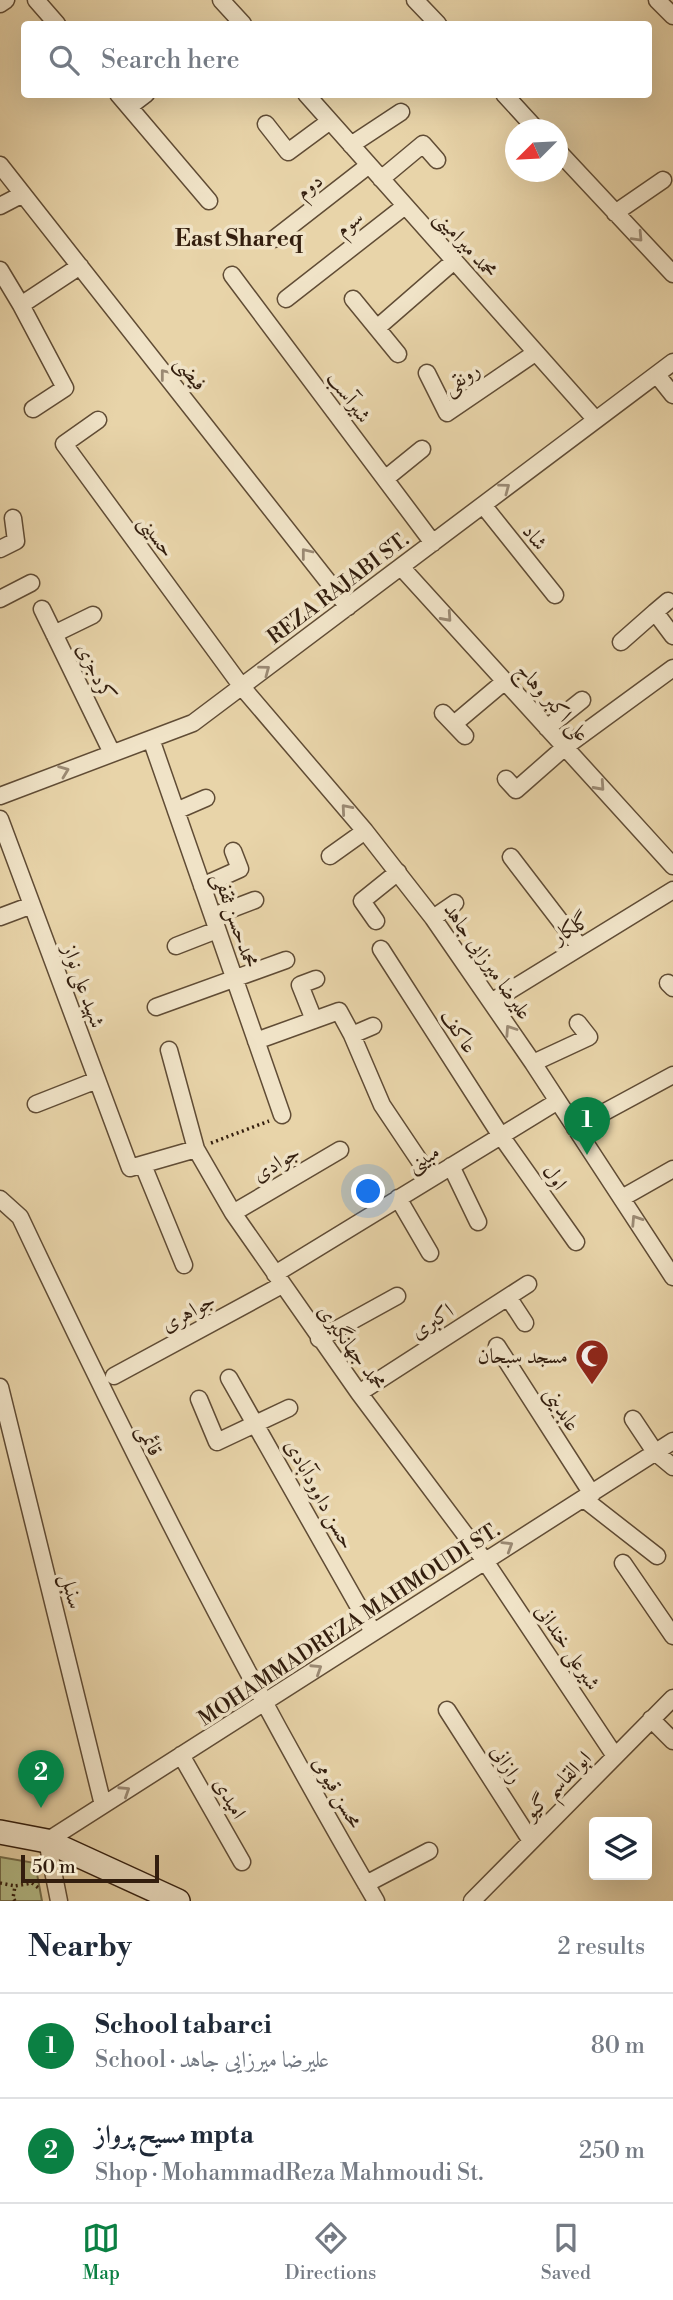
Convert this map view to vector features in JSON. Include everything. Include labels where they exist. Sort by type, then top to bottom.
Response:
[{"type":"main road","points":[[0,1832],[47,1841],[155,1895],[178,1901]]},
{"type":"street","points":[[0,4],[6,0]]},
{"type":"street","points":[[36,0],[54,21]]},
{"type":"street","points":[[221,0],[240,21]]},
{"type":"street","points":[[415,0],[435,21]]},
{"type":"street","points":[[662,1],[673,16]]},
{"type":"street","points":[[121,98],[209,201]]},
{"type":"street","points":[[129,107],[141,98]]},
{"type":"street","name":"محمد میرامینی","points":[[310,98],[596,420]]},
{"type":"street","points":[[508,98],[527,119]]},
{"type":"street","points":[[351,145],[401,112]]},
{"type":"street","points":[[266,124],[288,152],[330,121]]},
{"type":"street","points":[[381,179],[423,144],[437,160]]},
{"type":"street","points":[[568,162],[673,274]]},
{"type":"street","name":"فیضی","points":[[0,165],[348,607]]},
{"type":"street","name":"دوم","points":[[274,239],[369,165]]},
{"type":"street","points":[[615,213],[663,180]]},
{"type":"street","points":[[0,206],[23,194]]},
{"type":"street","name":"سوم","points":[[286,299],[405,206]]},
{"type":"street","points":[[377,328],[454,261]]},
{"type":"street","points":[[21,305],[80,266]]},
{"type":"street","points":[[0,270],[65,388],[33,409]]},
{"type":"street","name":"شیرآسب","points":[[232,275],[433,543]]},
{"type":"street","points":[[354,299],[398,354]]},
{"type":"street","name":"رونقی","points":[[427,373],[446,413],[535,352]]},
{"type":"street","name":"REZA RAJABI ST.","points":[[0,796],[193,723],[673,362]]},
{"type":"street","points":[[657,375],[673,395]]},
{"type":"street","name":"حسینی","points":[[98,419],[64,444],[242,687]]},
{"type":"street","points":[[385,479],[422,449]]},
{"type":"street","name":"شاد","points":[[483,505],[555,595]]},
{"type":"street","points":[[0,549],[16,541],[13,518]]},
{"type":"street","name":"علی اکبر وهاج","points":[[401,567],[673,866]]},
{"type":"street","points":[[0,599],[32,583]]},
{"type":"street","points":[[621,642],[668,601]]},
{"type":"street","name":"کردجزی","points":[[42,609],[111,753]]},
{"type":"street","points":[[654,612],[673,636]]},
{"type":"street","points":[[54,634],[93,615]]},
{"type":"street","points":[[506,779],[516,790],[565,747],[673,668]]},
{"type":"street","points":[[454,724],[505,681]]},
{"type":"street","name":"علیرضا میرزایی جاهد","points":[[242,687],[365,831],[433,918],[533,1063],[673,1278]]},
{"type":"street","points":[[547,727],[582,700]]},
{"type":"street","name":"محمدحسن ثقفی","points":[[151,739],[282,1115]]},
{"type":"street","points":[[176,811],[206,798]]},
{"type":"street","name":"شهید علی نواز","points":[[0,819],[97,1080],[184,1265]]},
{"type":"street","points":[[330,856],[365,831]]},
{"type":"street","points":[[202,886],[240,869],[233,851]]},
{"type":"street","points":[[511,857],[580,947]]},
{"type":"street","points":[[376,921],[362,901],[398,872]]},
{"type":"street","name":"گلکار","points":[[491,1002],[673,890]]},
{"type":"street","points":[[176,946],[255,900]]},
{"type":"street","points":[[433,918],[455,903]]},
{"type":"street","points":[[0,917],[32,905]]},
{"type":"street","name":"عاکف","points":[[381,949],[501,1136]]},
{"type":"street","points":[[156,1007],[286,960]]},
{"type":"street","points":[[314,1020],[300,985],[316,979]]},
{"type":"street","points":[[256,1041],[339,1011],[382,1105],[431,1178]]},
{"type":"street","points":[[533,1063],[589,1037],[578,1023]]},
{"type":"street","points":[[352,1035],[373,1026]]},
{"type":"street","name":"محمد جهانگیری","points":[[169,1050],[196,1149],[233,1213],[319,1339],[485,1561]]},
{"type":"street","points":[[575,1128],[673,1075]]},
{"type":"street","points":[[36,1104],[97,1080]]},
{"type":"street","name":"مبینی","points":[[278,1280],[398,1198],[558,1101]]},
{"type":"street","name":"اول","points":[[501,1136],[576,1242]]},
{"type":"street","points":[[136,1167],[196,1149]]},
{"type":"street","name":"جوادی","points":[[233,1213],[340,1150]]},
{"type":"street","points":[[451,1166],[478,1222]]},
{"type":"street","points":[[622,1198],[673,1169]]},
{"type":"street","points":[[398,1198],[430,1253]]},
{"type":"street","name":"قائمی","points":[[0,1199],[20,1217],[170,1527],[263,1703]]},
{"type":"street","name":"جواهری","points":[[114,1377],[278,1280]]},
{"type":"street","name":"اکبری","points":[[359,1394],[528,1284]]},
{"type":"street","points":[[319,1339],[397,1296]]},
{"type":"street","points":[[508,1297],[525,1322]]},
{"type":"street","name":"عابدینی","points":[[497,1346],[588,1496],[657,1556]]},
{"type":"street","name":"حسن داوودآبادی","points":[[229,1378],[373,1632]]},
{"type":"street","name":"سنبل","points":[[0,1387],[103,1805]]},
{"type":"street","points":[[199,1399],[216,1442],[289,1409]]},
{"type":"street","points":[[633,1419],[655,1452],[673,1467]]},
{"type":"street","name":"MOHAMMADREZA MAHMOUDI ST.","points":[[47,1841],[673,1441]]},
{"type":"street","name":"شیرعلی خندانی","points":[[485,1561],[615,1756]]},
{"type":"street","points":[[623,1563],[673,1636]]},
{"type":"street","name":"ابوالقاسم گیو","points":[[480,1898],[531,1841],[673,1698]]},
{"type":"street","name":"محسن قیومی","points":[[263,1703],[376,1901]]},
{"type":"street","name":"رازانی","points":[[447,1710],[531,1841]]},
{"type":"street","points":[[652,1720],[673,1741]]},
{"type":"street","name":"امیدی","points":[[181,1755],[242,1862]]},
{"type":"street","points":[[47,1841],[59,1901]]},
{"type":"street","points":[[366,1884],[429,1851]]},
{"type":"path","points":[[196,1149],[282,1115]]},
{"type":"path","points":[[0,1883],[15,1886],[32,1883]]},
{"type":"path","points":[[15,1886],[15,1901]]},
{"type":"green space","points":[[0,1857],[35,1863],[42,1901],[0,1901]]},
{"type":"place","name":"School tabarci","points":[[587,1155]]},
{"type":"place","name":"مسجد سبحان","points":[[592,1386]]},
{"type":"place","name":"مسیح پرواز mpta","points":[[41,1808]]},
{"type":"district","name":"East Shareq","points":[[239,238]]}]
